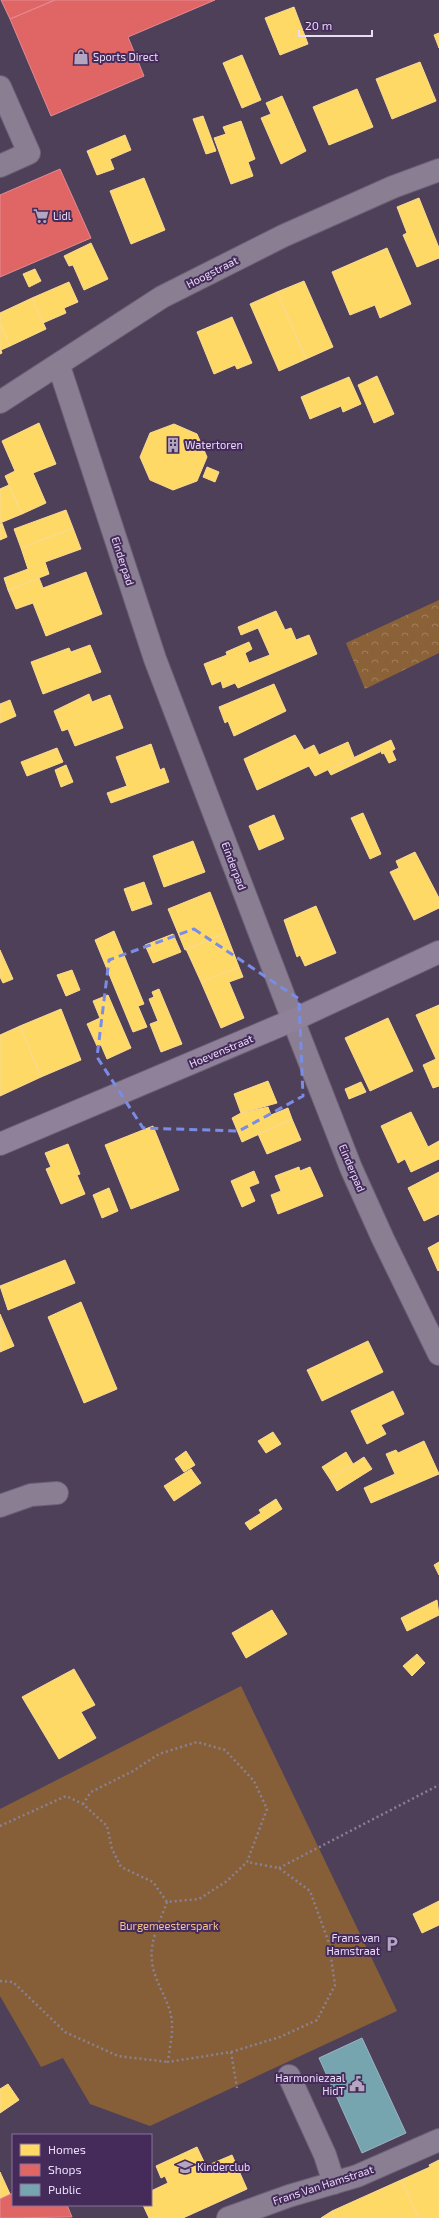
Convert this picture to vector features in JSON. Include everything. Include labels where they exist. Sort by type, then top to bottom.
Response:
[{"type":"main road","name":"Hoevenstraat","points":[[0,1144],[293,1020],[439,952]]},
{"type":"street","points":[[0,87],[29,153],[0,166]]},
{"type":"street","name":"Hoogstraat","points":[[0,402],[59,366],[162,298],[283,236],[393,187],[439,170]]},
{"type":"street","name":"Einderpad","points":[[59,366],[155,659],[293,1020],[355,1176],[383,1239],[439,1354]]},
{"type":"street","points":[[0,1506],[32,1495],[57,1493]]},
{"type":"street","points":[[289,2076],[325,2155],[334,2182]]},
{"type":"street","name":"Frans Van Hamstraat","points":[[228,2218],[289,2196],[357,2176],[439,2140]]},
{"type":"path","points":[[83,1804],[91,1792],[133,1771],[159,1754],[197,1742],[226,1750],[254,1781],[267,1809],[247,1862],[227,1881],[199,1899],[167,1902]]},
{"type":"path","points":[[279,1868],[439,1785]]},
{"type":"path","points":[[0,1826],[66,1796],[83,1804],[107,1826],[112,1849],[121,1867],[153,1882],[167,1902]]},
{"type":"path","points":[[0,1981],[14,1982],[65,2032],[118,2056],[168,2062],[231,2052],[280,2037],[317,2020],[335,1985],[329,1943],[310,1891],[279,1868],[247,1862]]},
{"type":"path","points":[[167,1902],[154,1940],[151,1960],[155,1978],[167,2003],[172,2022],[168,2062]]},
{"type":"path","points":[[231,2052],[236,2088]]},
{"type":"highlighted area","points":[[194,929],[299,999],[303,1096],[239,1131],[143,1128],[97,1057],[109,960]]},
{"type":"green space","points":[[439,600],[439,653],[365,689],[346,643]]},
{"type":"green space","name":"Burgemeesterspark","points":[[241,1686],[397,2011],[150,2126],[90,2104],[63,2058],[41,2067],[0,1996],[0,1809]]},
{"type":"building: Homes","points":[[294,7],[308,44],[280,55],[265,18]]},
{"type":"building: Homes","points":[[439,33],[439,48],[434,35]]},
{"type":"building: Homes","points":[[242,55],[261,100],[242,108],[223,63]]},
{"type":"building: Homes","points":[[420,62],[436,101],[392,119],[376,79]]},
{"type":"building: Homes","points":[[357,89],[373,127],[329,145],[313,107]]},
{"type":"building: Homes","points":[[282,96],[306,151],[281,164],[261,118],[271,114],[266,103]]},
{"type":"building: Homes","points":[[203,116],[216,151],[206,154],[193,119]]},
{"type":"building: Homes","points":[[241,121],[255,159],[248,162],[253,176],[231,184],[214,138],[226,134],[223,127]]},
{"type":"building: Homes","points":[[125,135],[131,150],[110,159],[114,169],[97,175],[87,151]]},
{"type":"building: Homes","points":[[144,178],[165,230],[131,244],[110,191]]},
{"type":"building: Homes","points":[[419,198],[439,248],[439,258],[417,267],[403,235],[407,233],[397,207]]},
{"type":"building: Homes","points":[[91,243],[108,279],[84,290],[73,265],[69,266],[64,256]]},
{"type":"building: Homes","points":[[387,248],[411,304],[380,318],[375,305],[350,315],[332,272]]},
{"type":"building: Homes","points":[[35,269],[41,281],[29,287],[23,274]]},
{"type":"building: Homes","points":[[304,281],[333,347],[306,359],[277,292]]},
{"type":"building: Homes","points":[[69,282],[78,302],[64,308],[66,313],[43,323],[32,298]]},
{"type":"building: Homes","points":[[277,292],[306,359],[279,371],[250,304]]},
{"type":"building: Homes","points":[[32,298],[46,329],[10,346],[0,323],[0,313]]},
{"type":"building: Homes","points":[[232,317],[252,363],[237,369],[235,365],[214,374],[197,332]]},
{"type":"building: Homes","points":[[0,323],[10,346],[1,350],[2,353],[0,354]]},
{"type":"building: Homes","points":[[377,376],[394,414],[374,423],[358,385]]},
{"type":"building: Homes","points":[[349,377],[361,404],[343,412],[341,406],[310,419],[301,397]]},
{"type":"building: Homes","points":[[39,423],[56,464],[33,473],[46,503],[22,514],[5,476],[15,471],[2,441]]},
{"type":"building: Homes","name":"Watertoren","points":[[174,424],[197,434],[207,457],[197,481],[173,490],[150,480],[140,457],[150,433]]},
{"type":"building: Homes","points":[[207,467],[219,472],[215,482],[203,477]]},
{"type":"building: Homes","points":[[9,485],[22,514],[0,523],[0,489]]},
{"type":"building: Homes","points":[[66,510],[73,528],[21,548],[14,529]]},
{"type":"building: Homes","points":[[2,523],[7,537],[0,540],[0,524]]},
{"type":"building: Homes","points":[[73,528],[81,549],[45,562],[49,574],[8,590],[4,578],[28,569],[21,548]]},
{"type":"building: Homes","points":[[86,572],[102,614],[46,636],[33,603],[16,609],[8,590],[39,578],[43,588]]},
{"type":"building: Homes","points":[[276,611],[285,630],[291,628],[296,640],[309,635],[317,654],[238,688],[235,683],[223,688],[221,681],[212,685],[204,664],[227,655],[226,652],[249,642],[252,649],[245,653],[249,663],[270,655],[258,628],[241,635],[238,627]]},
{"type":"building: Homes","points":[[90,645],[101,672],[43,694],[31,662],[69,648],[71,652]]},
{"type":"building: Homes","points":[[274,684],[286,711],[234,736],[228,721],[225,723],[219,707]]},
{"type":"building: Homes","points":[[89,694],[92,702],[110,695],[123,728],[75,746],[68,729],[62,731],[54,711]]},
{"type":"building: Homes","points":[[10,700],[16,716],[0,723],[0,704]]},
{"type":"building: Homes","points":[[295,735],[304,750],[314,745],[319,755],[348,742],[354,757],[315,776],[309,766],[257,790],[244,759]]},
{"type":"building: Homes","points":[[391,740],[395,749],[392,751],[396,760],[389,763],[384,753],[382,754],[378,746]]},
{"type":"building: Homes","points":[[151,744],[160,770],[164,768],[169,782],[111,803],[107,793],[127,786],[116,757]]},
{"type":"building: Homes","points":[[378,746],[380,752],[331,775],[328,770]]},
{"type":"building: Homes","points":[[57,748],[63,762],[27,776],[21,762]]},
{"type":"building: Homes","points":[[66,765],[73,782],[61,787],[55,770]]},
{"type":"building: Homes","points":[[363,813],[381,854],[370,859],[351,818]]},
{"type":"building: Homes","points":[[274,815],[284,839],[259,850],[249,826]]},
{"type":"building: Homes","points":[[193,841],[205,872],[164,887],[153,856]]},
{"type":"building: Homes","points":[[415,852],[439,898],[439,908],[414,920],[390,872],[399,868],[396,861]]},
{"type":"building: Homes","points":[[144,882],[152,904],[132,911],[124,889]]},
{"type":"building: Homes","points":[[210,892],[226,933],[185,950],[168,909]]},
{"type":"building: Homes","points":[[316,906],[336,953],[305,966],[300,955],[297,957],[284,920]]},
{"type":"building: Homes","points":[[114,931],[144,1004],[138,1006],[147,1027],[133,1032],[95,940]]},
{"type":"building: Homes","points":[[226,933],[239,967],[201,982],[186,949]]},
{"type":"building: Homes","points":[[173,934],[181,952],[153,963],[145,945]]},
{"type":"building: Homes","points":[[0,950],[13,979],[3,983],[0,977]]},
{"type":"building: Homes","points":[[239,967],[243,977],[229,982],[244,1018],[221,1028],[201,982]]},
{"type":"building: Homes","points":[[72,970],[80,990],[66,996],[57,975]]},
{"type":"building: Homes","points":[[159,989],[182,1044],[161,1052],[150,1024],[158,1021],[149,999],[154,997],[152,992]]},
{"type":"building: Homes","points":[[108,995],[131,1048],[107,1059],[101,1045],[97,1046],[87,1024],[100,1018],[93,1001]]},
{"type":"building: Homes","points":[[439,1005],[439,1086],[433,1088],[423,1065],[436,1059],[416,1015]]},
{"type":"building: Homes","points":[[61,1009],[81,1060],[41,1077],[20,1026]]},
{"type":"building: Homes","points":[[388,1018],[413,1071],[370,1091],[345,1038]]},
{"type":"building: Homes","points":[[20,1026],[41,1077],[0,1096],[0,1035]]},
{"type":"building: Homes","points":[[268,1081],[277,1103],[241,1113],[234,1094]]},
{"type":"building: Homes","points":[[361,1082],[366,1092],[349,1099],[345,1089]]},
{"type":"building: Homes","points":[[268,1107],[271,1115],[288,1108],[292,1119],[242,1142],[232,1118],[241,1113]]},
{"type":"building: Homes","points":[[411,1112],[428,1147],[439,1141],[439,1159],[411,1172],[405,1159],[398,1163],[381,1126]]},
{"type":"building: Homes","points":[[292,1119],[301,1140],[267,1154],[258,1134]]},
{"type":"building: Homes","points":[[153,1126],[179,1190],[131,1209],[105,1145]]},
{"type":"building: Homes","points":[[68,1144],[80,1174],[77,1175],[85,1194],[61,1204],[46,1169],[51,1167],[45,1153]]},
{"type":"building: Homes","points":[[299,1167],[300,1171],[310,1167],[323,1196],[278,1214],[271,1195],[281,1191],[275,1176]]},
{"type":"building: Homes","points":[[254,1171],[259,1183],[249,1187],[255,1201],[242,1207],[231,1181]]},
{"type":"building: Homes","points":[[439,1172],[439,1214],[424,1221],[408,1188]]},
{"type":"building: Homes","points":[[109,1188],[118,1211],[102,1218],[93,1195]]},
{"type":"building: Homes","points":[[439,1242],[439,1270],[438,1271],[428,1248]]},
{"type":"building: Homes","points":[[65,1260],[75,1283],[8,1310],[0,1286]]},
{"type":"building: Homes","points":[[81,1302],[117,1389],[84,1403],[48,1317]]},
{"type":"building: Homes","points":[[0,1314],[14,1346],[0,1352]]},
{"type":"building: Homes","points":[[368,1341],[383,1372],[322,1401],[307,1370]]},
{"type":"building: Homes","points":[[393,1391],[404,1414],[381,1425],[386,1434],[367,1444],[351,1411]]},
{"type":"building: Homes","points":[[273,1432],[281,1444],[266,1453],[258,1441]]},
{"type":"building: Homes","points":[[424,1441],[439,1474],[371,1503],[364,1488],[395,1474],[386,1454],[396,1450],[398,1453]]},
{"type":"building: Homes","points":[[186,1451],[195,1465],[184,1472],[175,1459]]},
{"type":"building: Homes","points":[[346,1452],[353,1464],[330,1479],[322,1467]]},
{"type":"building: Homes","points":[[364,1457],[372,1469],[337,1491],[330,1479]]},
{"type":"building: Homes","points":[[191,1469],[201,1483],[174,1501],[164,1486]]},
{"type":"building: Homes","points":[[276,1499],[282,1509],[250,1530],[245,1523],[261,1513],[259,1510]]},
{"type":"building: Homes","points":[[439,1562],[439,1575],[434,1565]]},
{"type":"building: Homes","points":[[437,1600],[439,1615],[407,1631],[401,1618]]},
{"type":"building: Homes","points":[[272,1610],[287,1634],[246,1658],[232,1633]]},
{"type":"building: Homes","points":[[417,1654],[425,1663],[412,1676],[403,1666]]},
{"type":"building: Homes","points":[[74,1669],[95,1705],[81,1712],[96,1738],[59,1759],[22,1697]]},
{"type":"building: Homes","points":[[439,1901],[439,1925],[422,1933],[413,1914]]},
{"type":"building: Homes","points":[[8,2084],[19,2100],[0,2113],[0,2089]]},
{"type":"building: Homes","points":[[197,2147],[206,2166],[232,2155],[247,2189],[183,2218],[149,2218],[143,2206],[152,2206],[152,2191],[168,2183],[165,2176],[161,2178],[156,2166]]},
{"type":"building: Homes","points":[[439,2160],[439,2218],[419,2218],[401,2180],[430,2167],[429,2165]]},
{"type":"building: Homes","points":[[0,2172],[10,2194],[0,2199]]},
{"type":"building: Homes","points":[[401,2180],[419,2218],[336,2218],[332,2211]]},
{"type":"building: Homes","points":[[332,2211],[336,2218],[321,2218]]},
{"type":"building: Shops","points":[[1,0],[55,0],[10,19]]},
{"type":"building: Shops","name":"Sports Direct","points":[[55,0],[215,0],[128,37],[144,76],[51,116],[10,19]]},
{"type":"building: Shops","name":"Lidl","points":[[60,169],[91,238],[0,277],[0,195]]},
{"type":"building: Shops","points":[[12,2193],[12,2206],[67,2206],[72,2217],[0,2218],[0,2199]]},
{"type":"building: Public","name":"Harmoniezaal HidT","points":[[362,2038],[406,2133],[362,2153],[319,2058]]},
{"type":"place","name":"Sports Direct","points":[[81,57]]},
{"type":"place","name":"Lidl","points":[[41,216]]},
{"type":"place","name":"Watertoren","points":[[173,445]]},
{"type":"place","name":"Frans van Hamstraat","points":[[392,1944]]},
{"type":"place","name":"Harmoniezaal HidT","points":[[357,2084]]},
{"type":"place","name":"Kinderclub","points":[[185,2167]]}]
